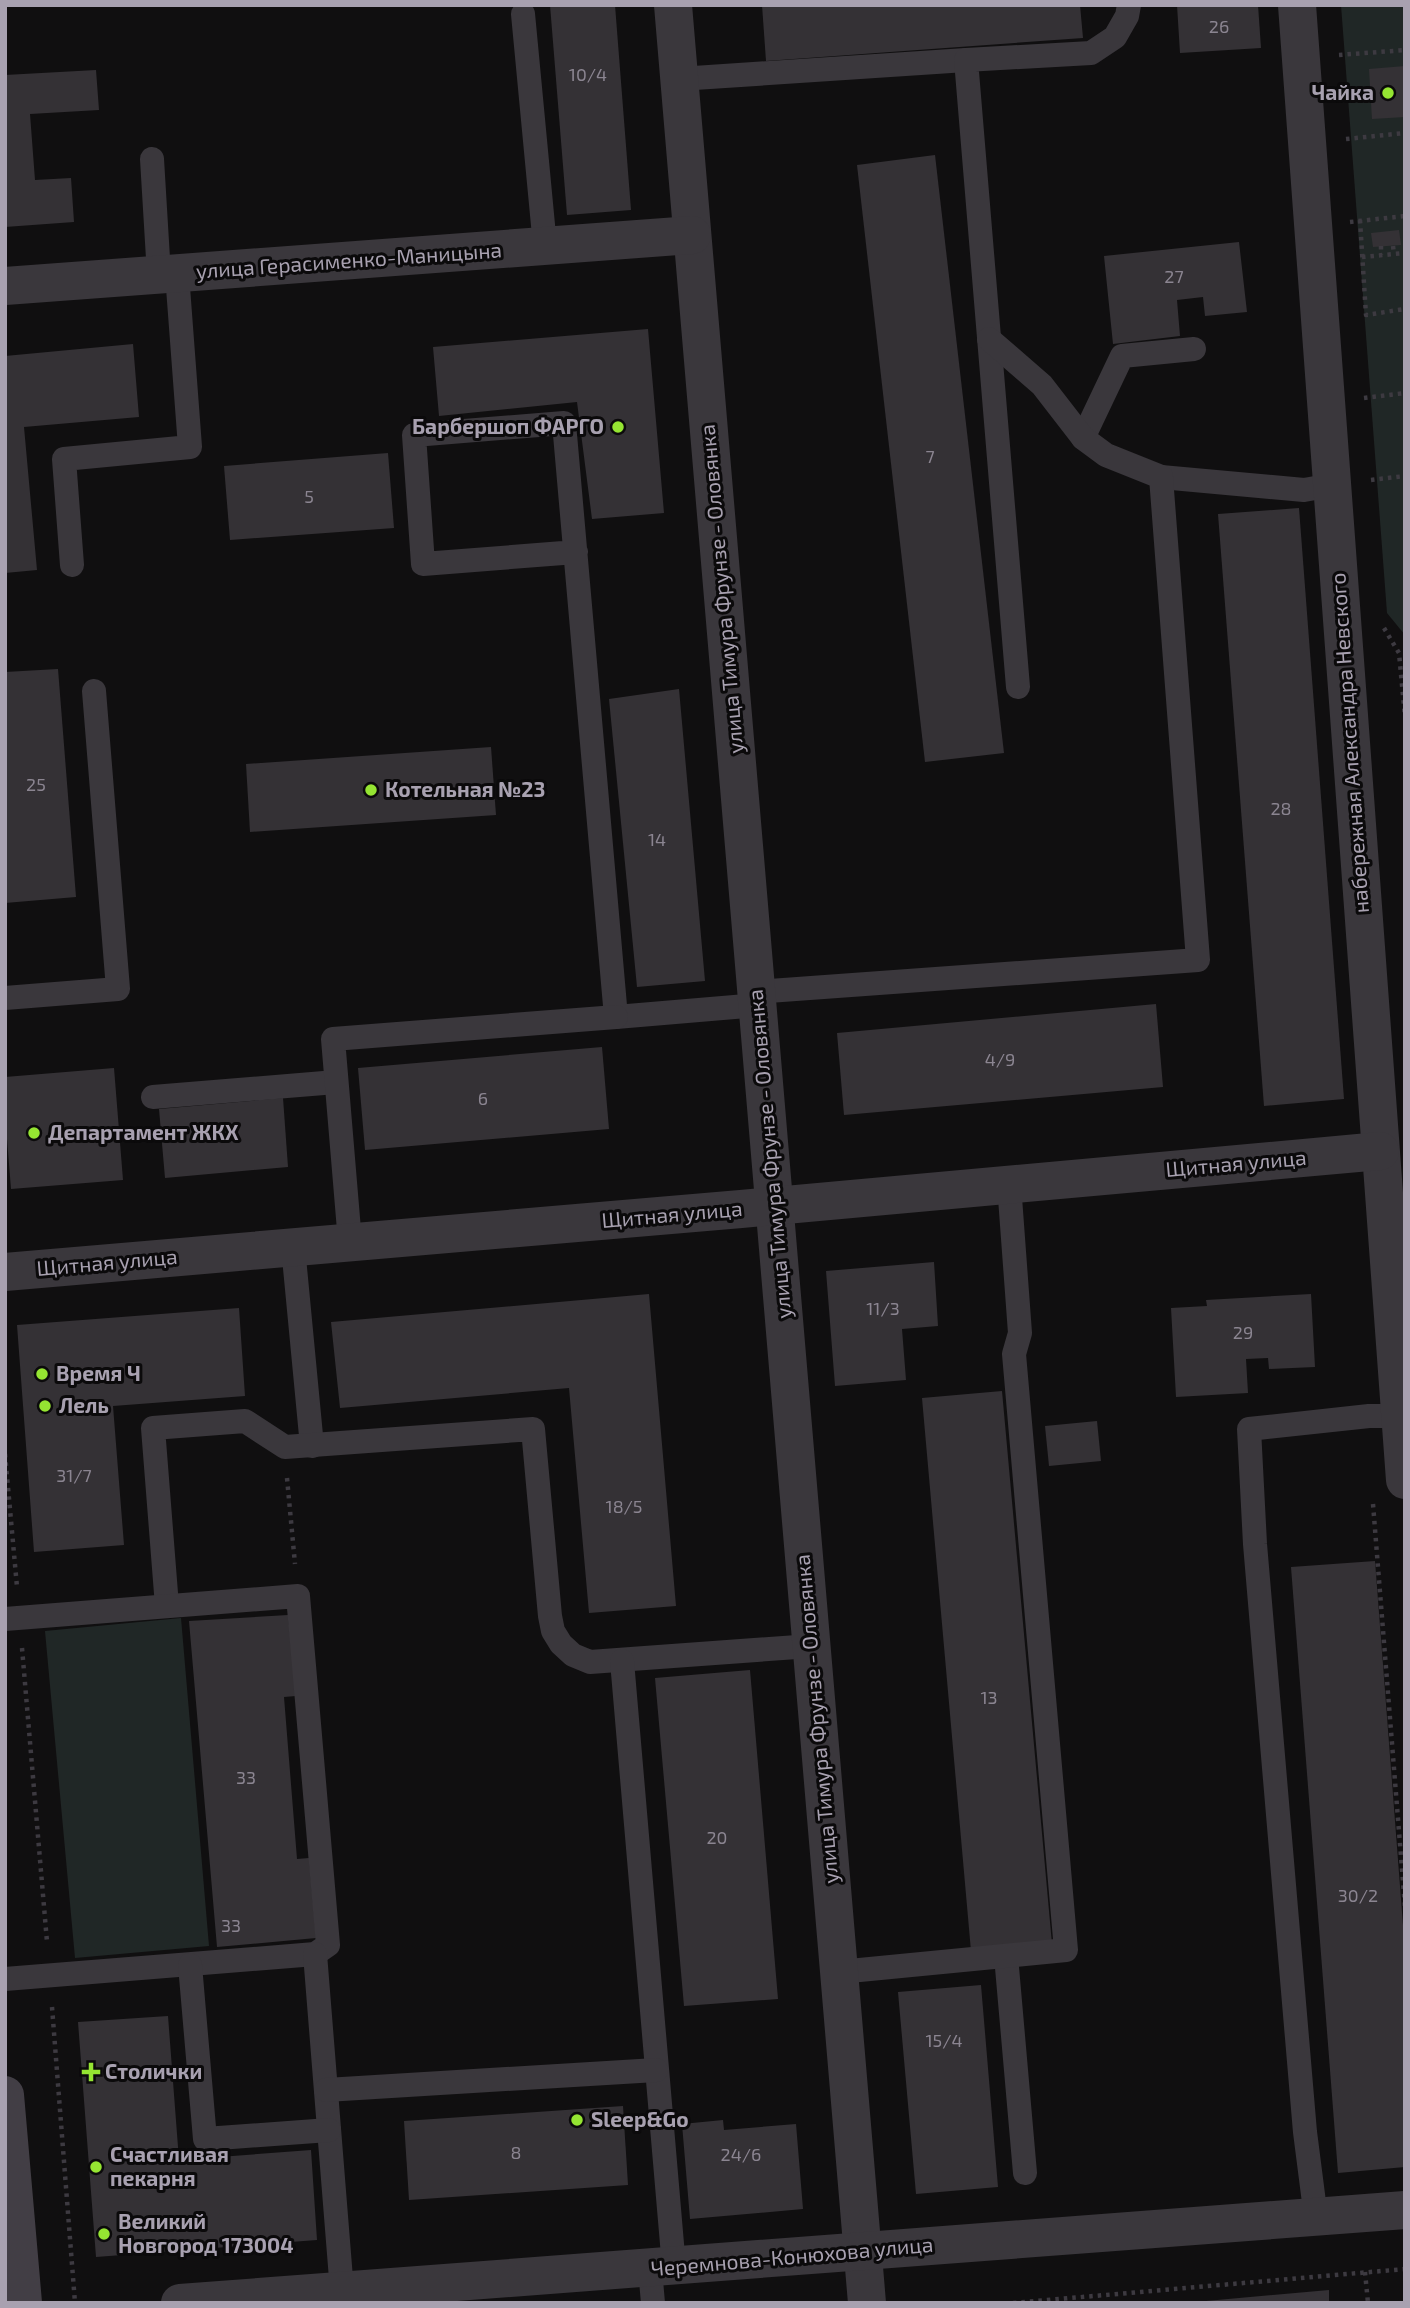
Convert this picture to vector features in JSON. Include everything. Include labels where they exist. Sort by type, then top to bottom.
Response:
[{"type":"main road","points":[[5,2095],[23,2303]]},
{"type":"street","name":"улица Тимура Фрунзе - Оловянка","points":[[673,5],[867,2303]]},
{"type":"street","name":"набережная Александра Невского","points":[[1297,5],[1349,483],[1380,1151],[1405,1480]]},
{"type":"street","name":"улица Герасименко-Маницына","points":[[5,286],[692,235]]},
{"type":"street","name":"Щитная улица","points":[[5,1272],[1380,1151]]},
{"type":"street","name":"Черемнова-Конюхова улица","points":[[180,2303],[342,2291],[397,2295],[659,2280],[863,2252],[1405,2210]]},
{"type":"lane","points":[[679,79],[1091,52],[1115,37],[1128,16],[1129,5]]},
{"type":"lane","points":[[523,14],[545,246]]},
{"type":"lane","points":[[965,60],[1018,687]]},
{"type":"lane","points":[[72,565],[64,458],[190,447],[152,159]]},
{"type":"lane","points":[[989,339],[1042,385],[1083,438],[1106,455],[1161,477],[1304,489],[1349,483]]},
{"type":"lane","points":[[1083,438],[1122,356],[1194,349]]},
{"type":"lane","points":[[576,552],[423,564],[414,435],[564,423],[576,552],[616,1017]]},
{"type":"lane","points":[[350,1242],[333,1040],[616,1017],[757,999],[1198,960],[1161,477]]},
{"type":"lane","points":[[5,998],[118,989],[94,691]]},
{"type":"lane","points":[[153,1097],[336,1082]]},
{"type":"lane","points":[[839,1972],[1066,1950],[1014,1354],[1020,1334],[1009,1184]]},
{"type":"lane","points":[[293,1247],[312,1446]]},
{"type":"lane","points":[[1316,2218],[1305,2132],[1256,1558],[1249,1429],[1368,1416],[1400,1416]]},
{"type":"lane","points":[[167,1606],[153,1428],[245,1421],[285,1447],[533,1429],[550,1616],[553,1631],[573,1656],[590,1662],[622,1661],[811,1646]]},
{"type":"lane","points":[[5,1979],[315,1954],[328,1945],[298,1596],[167,1606],[11,1609]]},
{"type":"lane","points":[[622,1661],[656,2070],[659,2280]]},
{"type":"lane","points":[[315,1954],[342,2291]]},
{"type":"lane","points":[[1006,1956],[1025,2173]]},
{"type":"lane","points":[[190,1965],[205,2139],[329,2130]]},
{"type":"lane","points":[[326,2090],[656,2070]]},
{"type":"path","points":[[1336,55],[1405,50]]},
{"type":"path","points":[[1342,139],[1405,133]]},
{"type":"path","points":[[1348,222],[1405,216]]},
{"type":"path","points":[[1360,220],[1366,315],[1405,309]]},
{"type":"path","points":[[1381,246],[1381,256]]},
{"type":"path","points":[[1393,246],[1394,254]]},
{"type":"path","points":[[1362,257],[1405,253]]},
{"type":"path","points":[[1361,399],[1405,393]]},
{"type":"path","points":[[1349,483],[1405,476]]},
{"type":"path","points":[[285,1447],[298,1596]]},
{"type":"path","points":[[5,1454],[11,1609]]},
{"type":"path","points":[[1373,1501],[1405,1907]]},
{"type":"path","points":[[1013,2303],[1405,2269]]},
{"type":"path","points":[[1365,2272],[1368,2303]]},
{"type":"shaded area","points":[[1341,5],[1405,5],[1405,635],[1387,613]]},
{"type":"shaded area","points":[[181,1618],[209,1946],[75,1958],[45,1631]]},
{"type":"building","points":[[550,5],[615,5],[631,210],[567,215]]},
{"type":"building","points":[[762,5],[1080,5],[1083,38],[766,61]]},
{"type":"building","points":[[1177,5],[1258,5],[1261,48],[1180,53]]},
{"type":"building","name":"Чайка","points":[[1405,66],[1405,117],[1372,119],[1369,69]]},
{"type":"building","points":[[96,70],[99,110],[30,114],[35,180],[71,178],[74,222],[5,227],[5,75]]},
{"type":"building","points":[[935,155],[1004,753],[925,762],[857,165]]},
{"type":"building","points":[[1399,230],[1401,245],[1373,247],[1371,233]]},
{"type":"building","points":[[1239,242],[1247,312],[1205,316],[1203,297],[1177,300],[1180,336],[1113,344],[1104,256]]},
{"type":"building","name":"Барбершоп ФАРГО","points":[[648,329],[664,513],[592,519],[577,402],[439,416],[433,347]]},
{"type":"building","points":[[133,344],[139,417],[24,427],[37,570],[5,573],[5,356]]},
{"type":"building","points":[[388,453],[394,528],[230,540],[224,466]]},
{"type":"building","points":[[1299,508],[1344,1099],[1264,1106],[1218,514]]},
{"type":"building","points":[[58,669],[76,897],[5,903],[5,672]]},
{"type":"building","points":[[679,689],[705,981],[637,987],[609,699]]},
{"type":"building","name":"Котельная №23","points":[[491,747],[496,815],[250,832],[246,764]]},
{"type":"building","points":[[1156,1004],[1163,1087],[844,1115],[837,1033]]},
{"type":"building","points":[[602,1047],[609,1129],[365,1150],[358,1068]]},
{"type":"building","points":[[114,1068],[123,1180],[11,1189],[5,1077]]},
{"type":"building","points":[[283,1098],[288,1167],[165,1178],[159,1109]]},
{"type":"building","points":[[934,1262],[938,1326],[902,1329],[906,1380],[835,1386],[826,1271]]},
{"type":"building","points":[[649,1294],[676,1606],[589,1613],[569,1388],[340,1408],[331,1322]]},
{"type":"building","points":[[1311,1294],[1315,1367],[1269,1369],[1268,1358],[1246,1359],[1248,1393],[1176,1397],[1171,1308],[1207,1306],[1206,1300]]},
{"type":"building","points":[[239,1308],[245,1396],[113,1406],[124,1545],[34,1552],[17,1325]]},
{"type":"building","points":[[1002,1391],[1052,1944],[971,1951],[922,1398]]},
{"type":"building","points":[[1097,1421],[1101,1461],[1049,1466],[1045,1426]]},
{"type":"building","points":[[1375,1561],[1405,1951],[1405,2167],[1338,2173],[1291,1567]]},
{"type":"building","points":[[288,1615],[296,1696],[284,1697],[297,1859],[309,1858],[316,1938],[217,1947],[189,1621]]},
{"type":"building","points":[[750,1670],[778,1999],[684,2006],[655,1678]]},
{"type":"building","points":[[981,1985],[998,2187],[916,2194],[898,1992]]},
{"type":"building","points":[[168,2016],[179,2160],[311,2150],[317,2240],[96,2257],[78,2022]]},
{"type":"building","points":[[623,2106],[628,2185],[409,2200],[404,2121]]},
{"type":"building","points":[[723,2120],[724,2130],[796,2124],[803,2209],[690,2219],[682,2124]]},
{"type":"building","points":[[1329,2290],[1329,2303],[1206,2303],[1206,2301]]},
{"type":"place","name":"Чайка","points":[[1388,93]]},
{"type":"place","name":"Барбершоп ФАРГО","points":[[618,427]]},
{"type":"place","name":"Котельная №23","points":[[371,790]]},
{"type":"place","name":"Департамент ЖКХ","points":[[34,1133]]},
{"type":"place","name":"Время Ч","points":[[42,1374]]},
{"type":"place","name":"Лель","points":[[45,1406]]},
{"type":"place","name":"Столички","points":[[91,2072]]},
{"type":"place","name":"Sleep&Go","points":[[577,2120]]},
{"type":"place","name":"Счастливая пекарня","points":[[96,2167]]},
{"type":"place","name":"Великий Новгород 173004","points":[[104,2234]]}]
